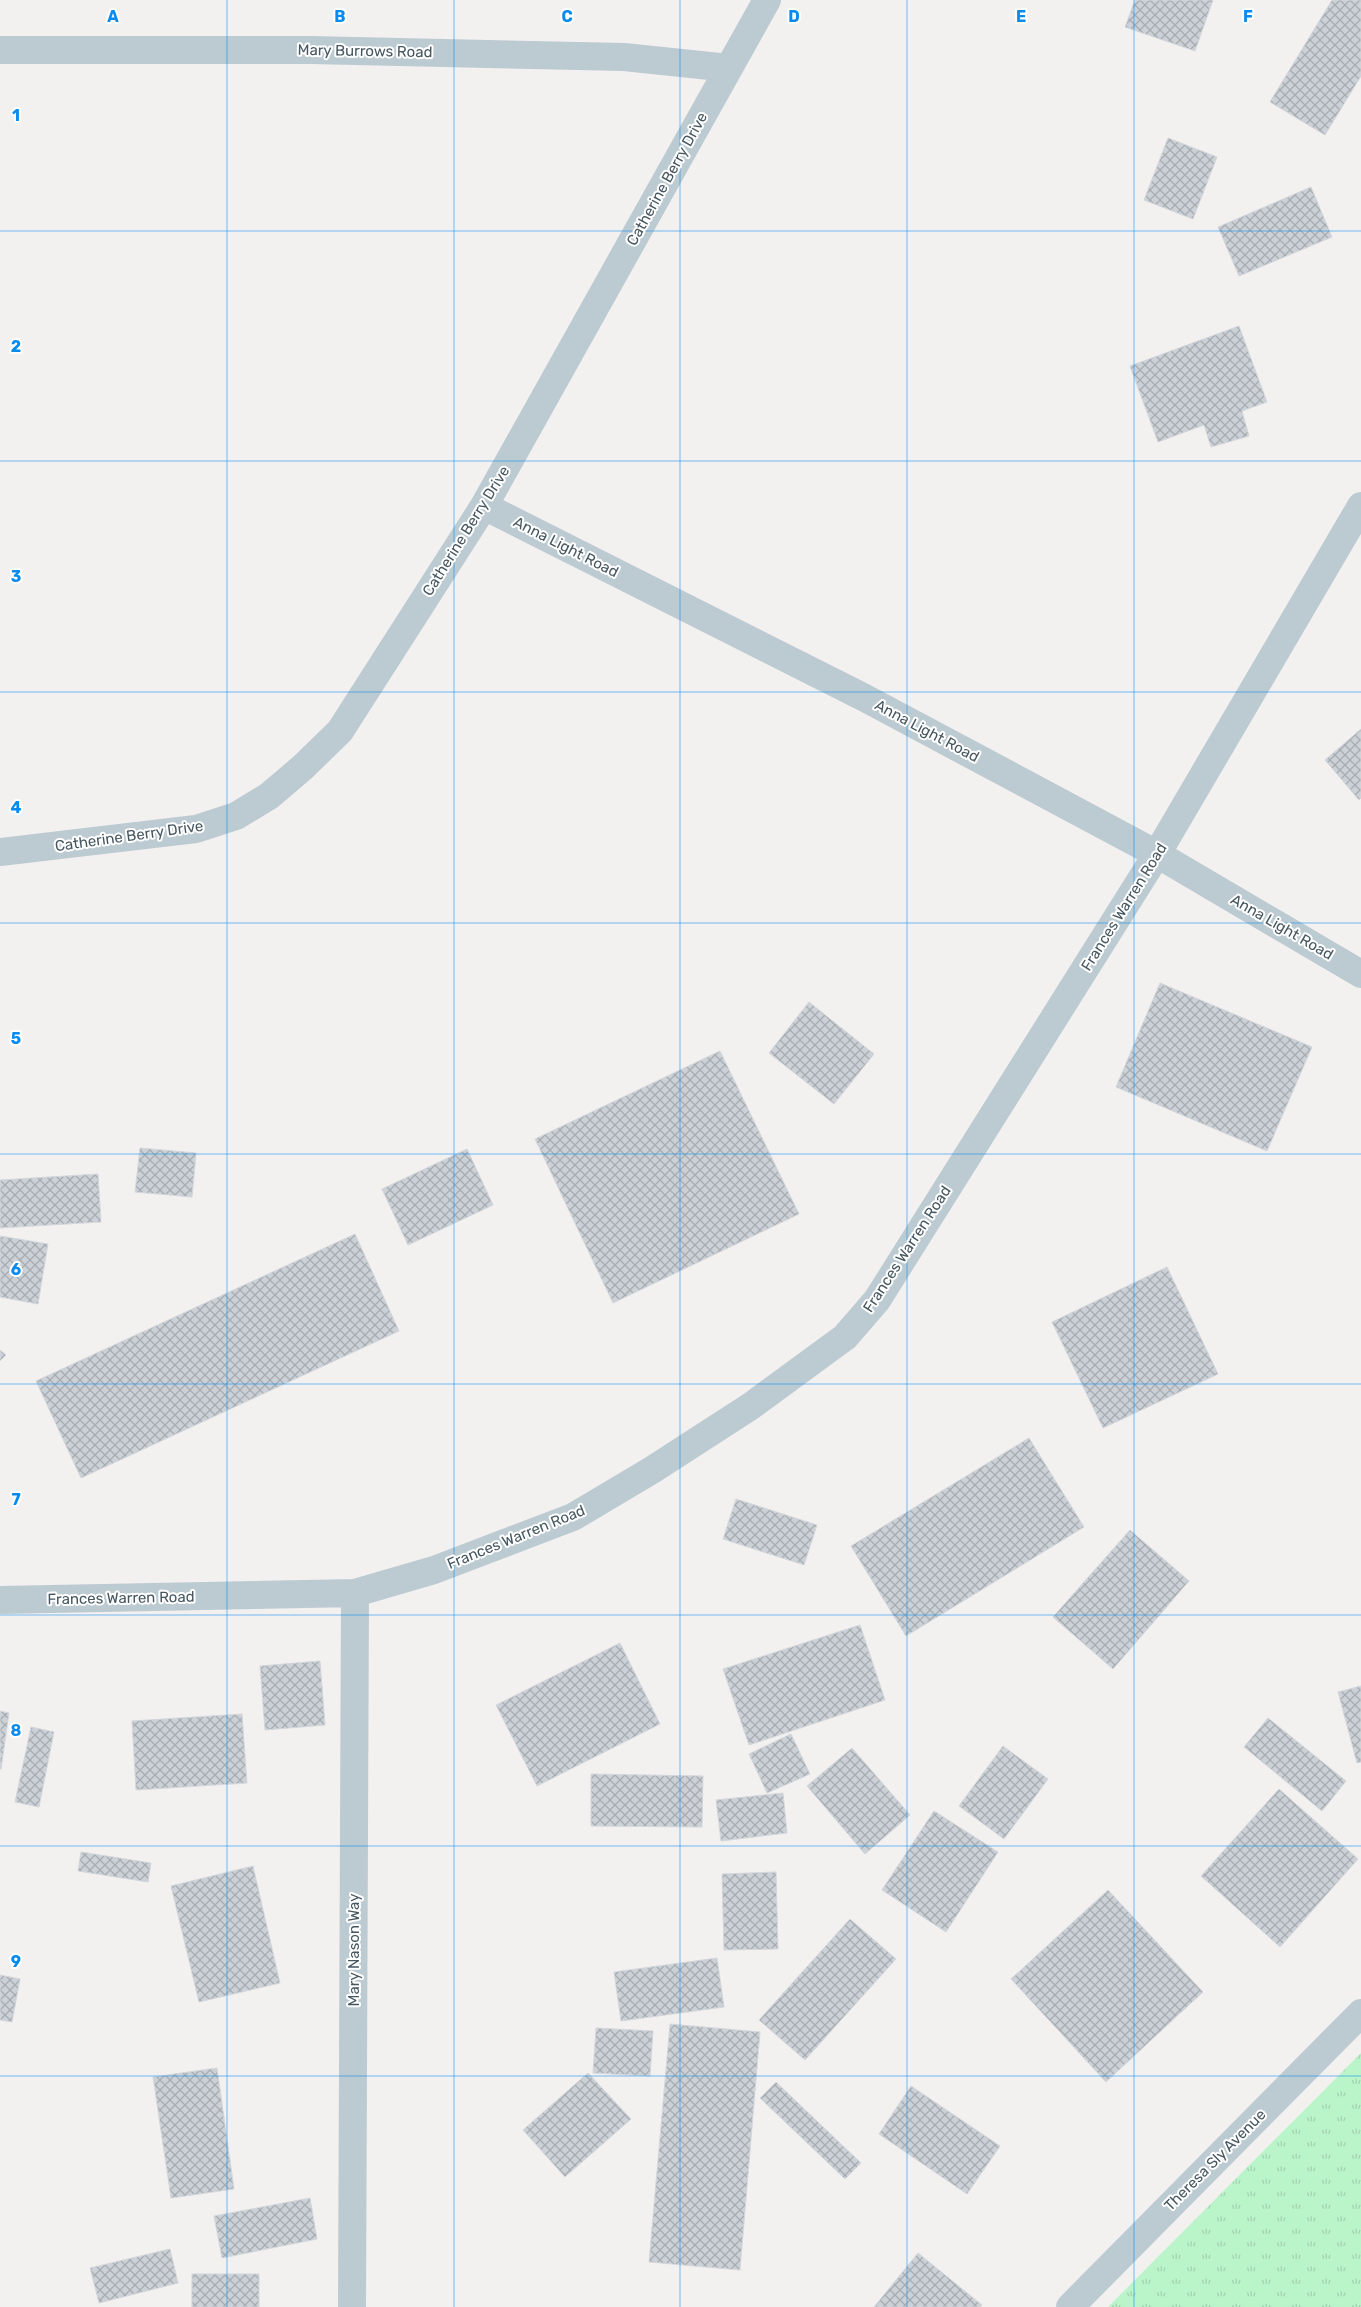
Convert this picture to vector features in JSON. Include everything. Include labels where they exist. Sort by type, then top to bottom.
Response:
[{"type":"street","name":"Catherine Berry Drive","points":[[0,852],[196,829],[236,816],[269,796],[303,767],[340,731],[484,506],[767,0]]},
{"type":"street","name":"Mary Burrows Road","points":[[0,50],[311,50],[595,56],[624,57],[729,68]]},
{"type":"street","name":"Anna Light Road","points":[[484,506],[865,698],[1157,854],[1361,974]]},
{"type":"street","name":"Frances Warren Road","points":[[0,1600],[355,1593],[434,1570],[573,1517],[652,1470],[751,1406],[845,1337],[878,1300],[1157,854],[1361,506]]},
{"type":"street","name":"Mary Nason Way","points":[[352,2307],[355,1593]]},
{"type":"street","name":"Theresa Sly Avenue","points":[[1070,2307],[1361,2013]]},
{"type":"green space","points":[[1361,2053],[1361,2307],[1108,2307]]},
{"type":"building","points":[[1135,0],[1213,0],[1195,51],[1125,27]]},
{"type":"building","points":[[1332,0],[1361,0],[1361,76],[1325,135],[1270,102]]},
{"type":"building","points":[[1168,138],[1217,157],[1193,219],[1144,200]]},
{"type":"building","points":[[1311,187],[1332,237],[1239,276],[1218,227]]},
{"type":"building","points":[[1239,326],[1267,402],[1242,411],[1249,436],[1211,447],[1204,425],[1158,442],[1130,366]]},
{"type":"building","points":[[1361,729],[1361,798],[1359,800],[1325,760]]},
{"type":"building","points":[[1160,983],[1312,1047],[1267,1151],[1116,1087]]},
{"type":"building","points":[[809,1002],[874,1054],[834,1104],[769,1053]]},
{"type":"building","points":[[720,1051],[799,1214],[613,1303],[535,1139]]},
{"type":"building","points":[[140,1148],[196,1153],[192,1197],[135,1192]]},
{"type":"building","points":[[467,1149],[493,1205],[408,1245],[382,1189]]},
{"type":"building","points":[[98,1174],[101,1222],[0,1228],[0,1180]]},
{"type":"building","points":[[355,1234],[399,1331],[81,1478],[36,1381]]},
{"type":"building","points":[[0,1236],[48,1244],[38,1304],[0,1297]]},
{"type":"building","points":[[1167,1267],[1218,1374],[1103,1428],[1052,1322]]},
{"type":"building","points":[[0,1350],[6,1355],[0,1361]]},
{"type":"building","points":[[1029,1438],[1084,1527],[906,1636],[851,1546]]},
{"type":"building","points":[[736,1499],[817,1525],[804,1565],[723,1539]]},
{"type":"building","points":[[1130,1530],[1189,1581],[1113,1669],[1053,1617]]},
{"type":"building","points":[[860,1625],[885,1700],[749,1745],[723,1669]]},
{"type":"building","points":[[620,1643],[660,1724],[537,1786],[496,1705]]},
{"type":"building","points":[[320,1661],[325,1725],[265,1730],[260,1666]]},
{"type":"building","points":[[1361,1686],[1361,1762],[1357,1763],[1338,1692]]},
{"type":"building","points":[[0,1711],[9,1713],[1,1769],[0,1769]]},
{"type":"building","points":[[242,1714],[247,1783],[136,1790],[132,1721]]},
{"type":"building","points":[[1268,1718],[1346,1781],[1322,1811],[1244,1747]]},
{"type":"building","points":[[31,1727],[54,1732],[39,1807],[15,1802]]},
{"type":"building","points":[[791,1734],[810,1774],[767,1793],[749,1754]]},
{"type":"building","points":[[1003,1746],[1048,1779],[1004,1839],[959,1806]]},
{"type":"building","points":[[852,1748],[910,1815],[865,1854],[807,1786]]},
{"type":"building","points":[[591,1774],[703,1776],[702,1827],[591,1826]]},
{"type":"building","points":[[1279,1789],[1358,1859],[1280,1947],[1201,1876]]},
{"type":"building","points":[[783,1793],[787,1833],[721,1841],[716,1800]]},
{"type":"building","points":[[934,1811],[998,1852],[946,1932],[882,1890]]},
{"type":"building","points":[[81,1852],[151,1863],[148,1882],[78,1871]]},
{"type":"building","points":[[253,1866],[280,1983],[199,2002],[171,1886]]},
{"type":"building","points":[[776,1872],[778,1949],[724,1950],[722,1874]]},
{"type":"building","points":[[1108,1890],[1203,1992],[1106,2082],[1011,1979]]},
{"type":"building","points":[[850,1919],[896,1959],[805,2060],[759,2020]]},
{"type":"building","points":[[717,1958],[724,2007],[621,2021],[614,1972]]},
{"type":"building","points":[[0,1975],[20,1979],[12,2022],[0,2020]]},
{"type":"building","points":[[670,2024],[760,2032],[740,2270],[649,2262]]},
{"type":"building","points":[[596,2028],[653,2031],[650,2076],[593,2073]]},
{"type":"building","points":[[217,2068],[234,2189],[171,2198],[153,2077]]},
{"type":"building","points":[[588,2073],[631,2119],[565,2177],[523,2130]]},
{"type":"building","points":[[776,2082],[861,2163],[845,2179],[760,2098]]},
{"type":"building","points":[[911,2086],[1000,2146],[967,2194],[879,2134]]},
{"type":"building","points":[[310,2198],[317,2239],[222,2258],[214,2216]]},
{"type":"building","points":[[170,2249],[178,2283],[99,2303],[90,2268]]},
{"type":"building","points":[[918,2253],[982,2305],[980,2307],[874,2307]]},
{"type":"building","points":[[192,2274],[259,2274],[259,2307],[192,2307]]}]
